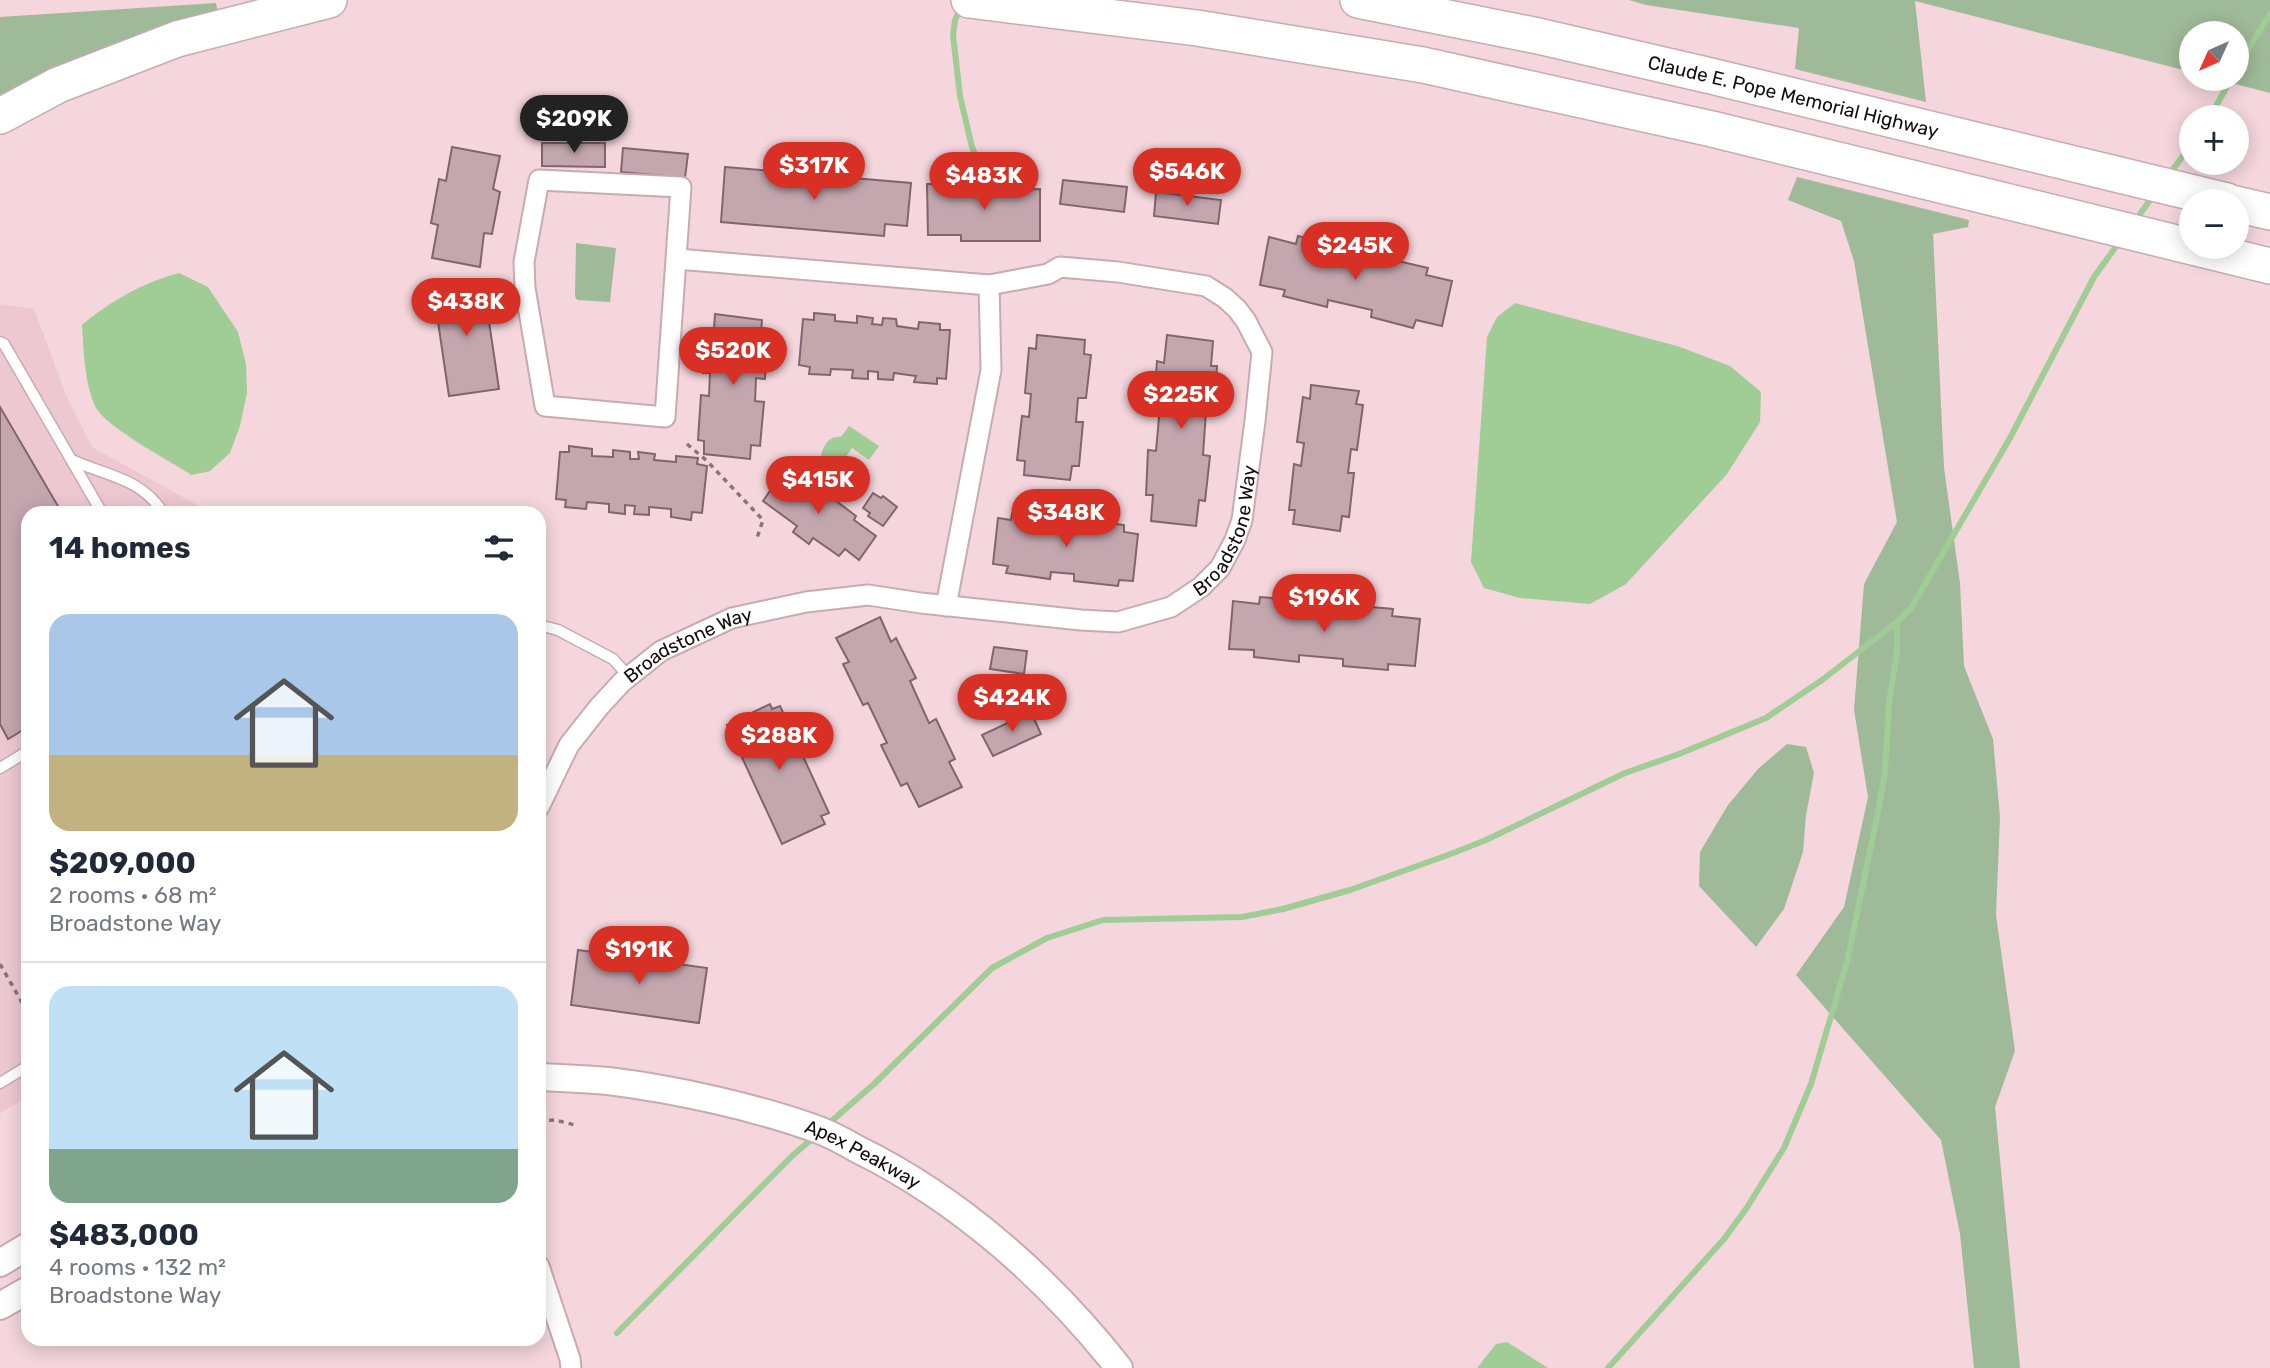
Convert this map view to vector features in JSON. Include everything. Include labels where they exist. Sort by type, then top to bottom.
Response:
[{"type":"highway","points":[[0,116],[58,85],[177,39],[329,0]]},
{"type":"highway","points":[[969,0],[1197,28],[1423,65],[1685,122],[2270,266]]},
{"type":"highway","name":"Claude E. Pope Memorial Highway","points":[[1358,0],[1538,36],[2179,189]]},
{"type":"highway","points":[[2249,207],[2270,212]]},
{"type":"main road","name":"Apex Peakway","points":[[546,1077],[607,1081],[683,1094],[769,1115],[820,1131],[882,1161],[930,1190],[989,1235],[1049,1289],[1119,1368]]},
{"type":"main road","points":[[0,1263],[21,1250]]},
{"type":"main road","points":[[0,1306],[21,1294]]},
{"type":"street","points":[[539,180],[681,187],[677,259],[665,417],[545,406],[525,288],[524,262],[539,180]]},
{"type":"street","name":"Broadstone Way","points":[[546,793],[569,745],[599,707],[629,677],[661,651],[732,618],[806,602],[868,595],[946,606],[1081,620],[1118,621],[1171,607],[1201,587],[1220,568],[1242,520],[1262,352],[1247,321],[1237,309],[1206,286],[1118,272],[1060,267],[1048,274],[989,285],[677,259]]},
{"type":"street","points":[[946,606],[991,370],[989,285]]},
{"type":"street","points":[[546,1287],[570,1359],[570,1368]]},
{"type":"lane","points":[[0,342],[4,344],[98,506]]},
{"type":"lane","points":[[71,459],[93,470],[127,480],[154,499],[158,506]]},
{"type":"lane","points":[[546,627],[558,630],[613,660],[629,677]]},
{"type":"lane","points":[[0,768],[21,755]]},
{"type":"lane","points":[[0,1083],[21,1070]]},
{"type":"path","points":[[687,444],[707,461],[763,520],[757,538]]},
{"type":"path","points":[[0,964],[21,1001]]},
{"type":"path","points":[[546,1121],[575,1125]]},
{"type":"shaded area","points":[[1629,0],[2270,0],[2270,93],[2249,88],[2249,21],[2179,21],[2179,69],[1915,1],[1926,102],[1795,69],[1799,28],[1646,5]]},
{"type":"shaded area","points":[[216,3],[218,14],[0,101],[0,17]]},
{"type":"shaded area","points":[[1797,177],[1969,220],[1968,227],[1933,234],[1944,468],[1960,583],[1964,666],[1993,739],[2000,817],[1996,915],[2015,1051],[1995,1107],[2020,1368],[1974,1368],[1960,1234],[1941,1140],[1796,975],[1844,907],[1868,797],[1854,710],[1864,584],[1897,522],[1854,261],[1841,221],[1788,200]]},
{"type":"shaded area","points":[[576,243],[616,248],[610,302],[577,300]]},
{"type":"shaded area","points":[[179,273],[208,287],[238,332],[246,364],[247,393],[240,426],[230,453],[210,471],[192,475],[111,424],[95,406],[85,366],[82,325],[128,294]]},
{"type":"shaded area","points":[[1515,303],[1677,346],[1730,366],[1761,392],[1760,422],[1727,474],[1626,584],[1590,604],[1520,598],[1484,588],[1471,562],[1487,337],[1497,317]]},
{"type":"shaded area","points":[[0,304],[34,309],[68,400],[92,447],[199,506],[21,506],[21,1101],[0,1113]]},
{"type":"shaded area","points":[[849,426],[879,446],[869,460],[852,448],[837,469],[841,472],[831,485],[814,473],[824,461],[821,458],[827,443],[833,438],[841,437]]},
{"type":"shaded area","points":[[1787,744],[1806,747],[1814,773],[1806,815],[1803,852],[1784,909],[1756,947],[1699,886],[1700,852],[1728,805],[1758,769]]},
{"type":"shaded area","points":[[1507,1342],[1548,1368],[1477,1368],[1496,1344]]},
{"type":"building","points":[[542,143],[605,143],[605,167],[542,166]]},
{"type":"building","points":[[452,147],[500,156],[493,189],[500,192],[492,234],[484,233],[480,267],[432,258],[438,225],[431,223],[439,179],[446,181]]},
{"type":"building","points":[[623,148],[688,154],[685,178],[621,172]]},
{"type":"building","points":[[725,167],[911,183],[907,226],[885,224],[884,236],[721,222]]},
{"type":"building","points":[[1063,180],[1127,187],[1124,212],[1060,204]]},
{"type":"building","points":[[927,184],[1006,184],[1006,190],[1040,189],[1040,241],[961,241],[961,235],[928,235]]},
{"type":"building","points":[[1156,192],[1221,200],[1218,224],[1154,216]]},
{"type":"building","points":[[1298,236],[1341,247],[1340,255],[1383,265],[1385,258],[1428,268],[1426,275],[1452,281],[1442,326],[1416,320],[1413,328],[1371,317],[1372,310],[1328,300],[1327,307],[1283,296],[1285,290],[1260,285],[1269,237],[1296,244]]},
{"type":"building","points":[[483,281],[499,389],[449,396],[433,288]]},
{"type":"building","points":[[814,313],[835,315],[835,321],[857,323],[857,316],[873,318],[872,324],[882,325],[883,318],[896,319],[897,326],[918,329],[919,322],[940,324],[940,330],[950,330],[946,379],[937,378],[937,384],[914,382],[916,376],[894,373],[893,380],[878,379],[878,372],[868,371],[868,379],[852,378],[853,370],[831,369],[830,375],[809,374],[810,367],[799,365],[803,319],[814,320]]},
{"type":"building","points":[[715,314],[762,320],[761,333],[767,334],[765,379],[756,378],[755,401],[764,402],[760,446],[751,445],[750,459],[704,454],[704,441],[698,440],[701,395],[709,396],[710,373],[703,373],[707,329],[714,329]]},
{"type":"building","points":[[1037,335],[1085,340],[1084,354],[1091,355],[1086,398],[1078,398],[1076,422],[1083,422],[1079,466],[1072,466],[1070,480],[1024,475],[1025,461],[1017,460],[1022,416],[1029,417],[1031,394],[1025,393],[1029,348],[1036,349]]},
{"type":"building","points":[[1167,335],[1213,341],[1211,366],[1217,366],[1214,411],[1206,411],[1203,455],[1210,456],[1205,501],[1199,500],[1196,526],[1151,521],[1153,495],[1146,495],[1148,450],[1156,451],[1160,406],[1154,406],[1157,361],[1164,363]]},
{"type":"building","points":[[1311,385],[1359,391],[1356,404],[1363,405],[1357,450],[1351,449],[1348,473],[1354,473],[1349,517],[1342,516],[1340,531],[1293,524],[1295,510],[1289,510],[1294,464],[1301,466],[1304,443],[1297,442],[1303,397],[1310,399]]},
{"type":"building","points":[[0,407],[58,506],[21,506],[21,731],[8,739],[0,724]]},
{"type":"building","points":[[569,446],[592,449],[592,456],[613,457],[613,450],[630,452],[630,459],[639,459],[638,452],[655,454],[654,460],[676,462],[676,456],[698,458],[697,464],[707,466],[702,513],[692,512],[691,520],[671,517],[671,509],[649,507],[649,515],[634,514],[635,506],[625,505],[625,514],[609,512],[609,504],[587,502],[586,509],[565,507],[566,500],[556,499],[560,452],[569,452]]},
{"type":"building","points":[[785,469],[796,477],[799,473],[856,516],[854,520],[876,536],[859,560],[845,549],[839,556],[813,538],[809,544],[793,532],[797,526],[763,501]]},
{"type":"building","points":[[873,493],[881,498],[883,496],[897,507],[883,526],[868,516],[870,513],[863,508]]},
{"type":"building","points":[[1012,513],[1057,518],[1057,525],[1080,527],[1081,519],[1124,525],[1124,532],[1138,534],[1133,581],[1119,580],[1118,586],[1074,581],[1074,574],[1051,572],[1050,579],[1006,573],[1008,566],[993,564],[998,518],[1011,520]]},
{"type":"building","points":[[1260,597],[1304,601],[1304,608],[1348,612],[1349,605],[1393,609],[1392,616],[1420,619],[1415,666],[1388,664],[1388,670],[1343,666],[1343,659],[1299,655],[1299,662],[1254,657],[1254,650],[1229,649],[1233,601],[1259,604]]},
{"type":"building","points":[[880,617],[891,642],[896,638],[916,678],[910,681],[929,723],[936,719],[955,759],[949,762],[962,787],[919,807],[907,783],[901,786],[881,745],[887,743],[868,703],[863,705],[843,664],[849,662],[836,638]]},
{"type":"building","points":[[994,647],[1027,651],[1024,674],[990,669]]},
{"type":"building","points":[[770,704],[772,709],[780,706],[829,813],[821,816],[825,824],[782,844],[727,725]]},
{"type":"building","points":[[1031,712],[1041,734],[993,756],[982,735]]},
{"type":"building","points":[[578,950],[707,968],[699,1023],[571,1005]]},
{"type":"waterway","points":[[961,8],[955,20],[953,35],[960,96],[972,147],[979,163]]},
{"type":"waterway","points":[[2249,48],[2270,14]]},
{"type":"waterway","points":[[2217,105],[2224,91]]},
{"type":"waterway","points":[[2168,176],[2179,161]]},
{"type":"waterway","points":[[2135,221],[2153,196]]},
{"type":"waterway","points":[[827,1125],[874,1084],[992,968],[1047,938],[1103,920],[1242,917],[1283,909],[1350,890],[1486,840],[1625,773],[1766,718],[1822,680],[1911,608],[2010,438],[2094,277],[2120,241]]},
{"type":"waterway","points":[[1608,1368],[1724,1239],[1746,1209],[1784,1148],[1811,1084],[1847,962],[1878,812],[1885,773],[1889,703],[1897,652],[1897,622]]},
{"type":"waterway","points":[[617,1333],[814,1137]]}]
